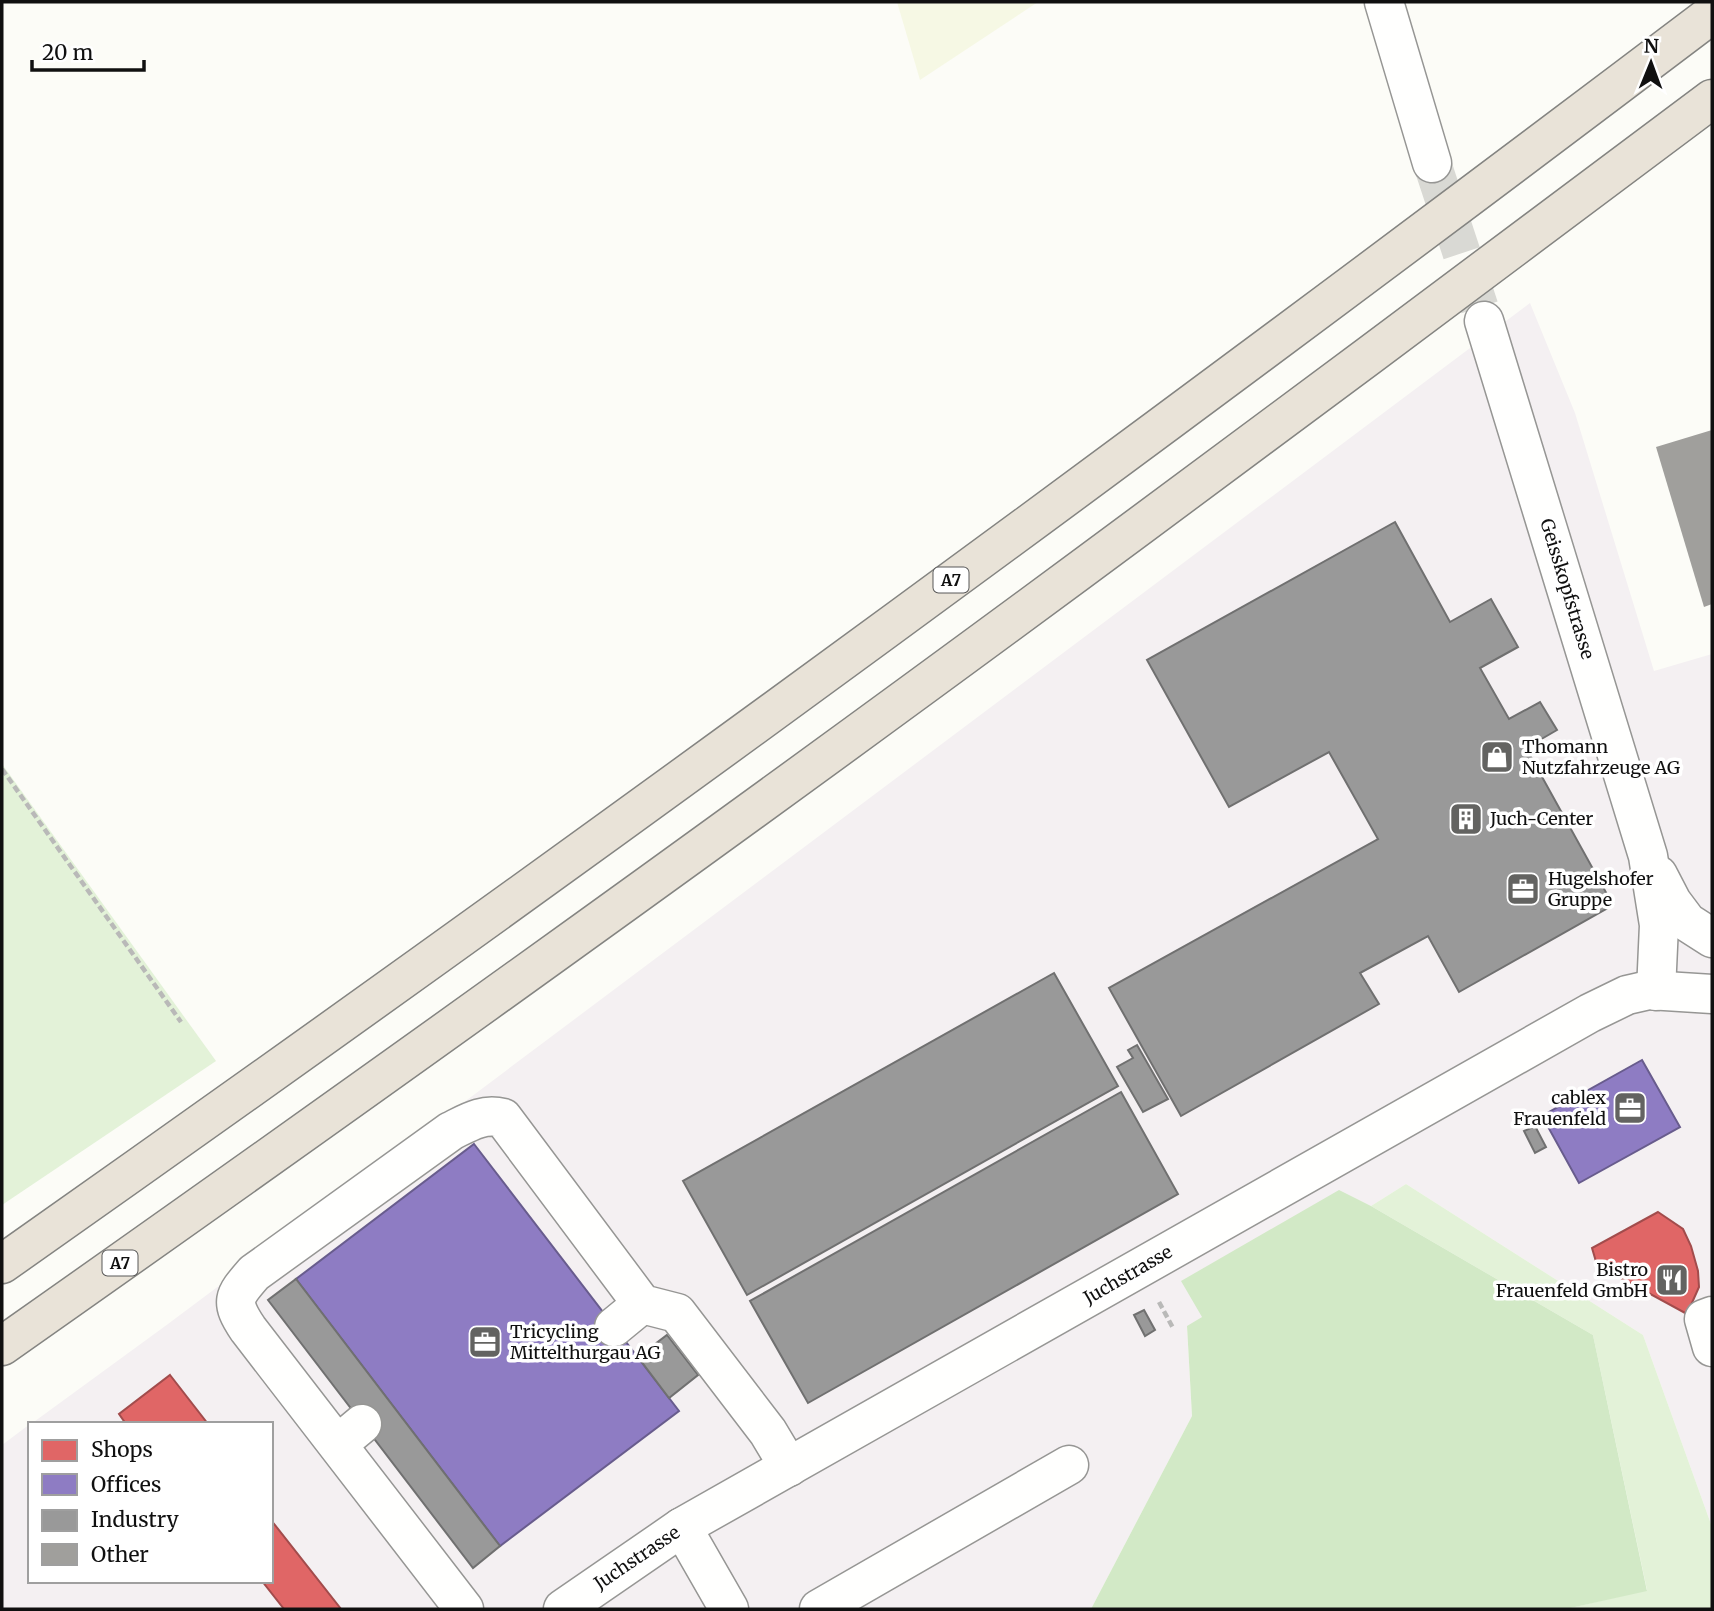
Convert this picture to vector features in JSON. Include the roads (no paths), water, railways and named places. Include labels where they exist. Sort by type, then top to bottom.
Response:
[{"type":"highway","name":"A7","points":[[2,1264],[194,1129],[1062,499],[1712,14]]},
{"type":"highway","name":"A7","points":[[2,1346],[249,1172],[844,743],[1140,527],[1712,99]]},
{"type":"street","points":[[1384,2],[1432,163]]},
{"type":"street","name":"Geisskopfstrasse","points":[[1484,321],[1648,856],[1659,925],[1656,991]]},
{"type":"street","name":"Geisskopfstrasse","points":[[1648,856],[1672,902],[1687,922],[1712,938]]},
{"type":"street","name":"Juchstrasse","points":[[563,1609],[682,1527],[1590,1013],[1627,995],[1650,990],[1712,995]]},
{"type":"street","points":[[464,1609],[350,1434],[241,1318],[235,1307],[237,1293],[254,1273],[391,1191],[451,1131],[473,1119],[490,1115],[503,1118],[628,1316],[677,1313],[768,1432],[789,1467]]},
{"type":"street","points":[[1712,1316],[1704,1319],[1712,1347]]},
{"type":"street","points":[[819,1609],[1069,1465]]},
{"type":"street","points":[[682,1527],[729,1609]]},
{"type":"tunnel","points":[[1432,163],[1484,321]]},
{"type":"place","name":"Thomann Nutzfahrzeuge AG","points":[[1497,757]]},
{"type":"place","name":"Juch-Center","points":[[1466,819]]},
{"type":"place","name":"Hugelshofer Gruppe","points":[[1523,889]]},
{"type":"place","name":"cablex Frauenfeld","points":[[1630,1108]]},
{"type":"place","name":"Bistro Frauenfeld GmbH","points":[[1672,1280]]},
{"type":"place","name":"Tricycling Mittelthurgau AG","points":[[485,1342]]}]
